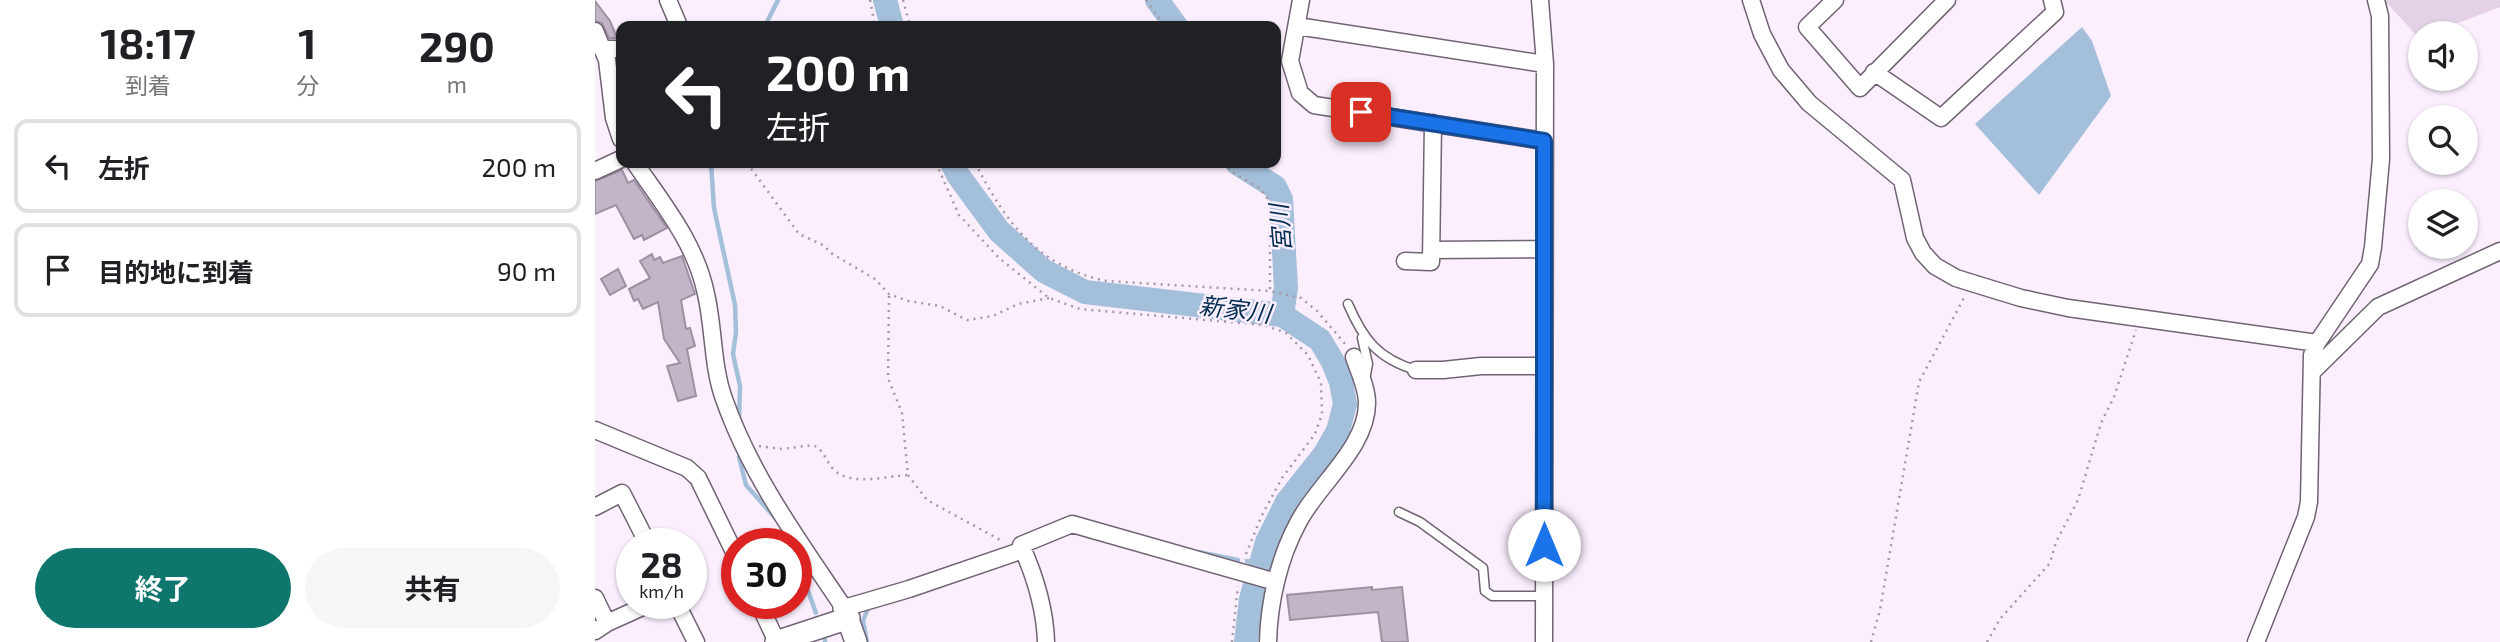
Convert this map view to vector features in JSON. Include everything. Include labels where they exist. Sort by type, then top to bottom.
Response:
[{"type":"street","points":[[668,0],[677,21]]},
{"type":"street","points":[[1301,0],[1290,61],[1300,93],[1314,105],[1544,141]]},
{"type":"street","points":[[1540,0],[1545,64],[1544,642]]},
{"type":"street","points":[[1751,0],[1762,34],[1781,70],[1809,103],[1902,180],[1915,238],[1934,266],[1972,283],[2021,298],[2068,308],[2317,343]]},
{"type":"street","points":[[1835,0],[1807,27],[1860,88],[1947,0]]},
{"type":"street","points":[[1874,72],[1941,118],[2055,12],[2052,0]]},
{"type":"street","points":[[2256,642],[2306,517],[2309,502],[2312,355],[2317,343],[2370,264],[2375,237],[2381,159],[2380,16],[2376,0]]},
{"type":"street","points":[[1297,26],[1545,64]]},
{"type":"street","points":[[595,31],[607,60],[616,124]]},
{"type":"street","points":[[602,49],[616,49]]},
{"type":"street","points":[[1405,261],[1431,262],[1433,123]]},
{"type":"street","points":[[595,172],[616,162]]},
{"type":"street","points":[[638,168],[683,232],[696,262],[706,293],[722,395],[742,444],[781,514],[847,613],[856,642]]},
{"type":"street","points":[[1431,250],[1543,249]]},
{"type":"street","points":[[2312,372],[2378,307],[2500,251]]},
{"type":"street","points":[[1268,642],[1276,582],[1298,522],[1350,451],[1363,423],[1367,404],[1355,357]]},
{"type":"street","points":[[1416,370],[1543,366]]},
{"type":"street","points":[[595,430],[687,468],[698,478],[722,528]]},
{"type":"street","points":[[595,507],[622,493],[639,528]]},
{"type":"street","points":[[766,619],[777,642],[815,636],[847,613],[1022,547],[1072,524],[1276,582]]},
{"type":"street","points":[[1022,547],[1034,575],[1043,610],[1046,642]]},
{"type":"street","points":[[595,598],[601,627],[618,619]]},
{"type":"street","points":[[684,619],[696,642]]},
{"type":"lane","points":[[1348,304],[1366,347],[1368,364],[1364,387]]},
{"type":"lane","points":[[1360,332],[1382,355],[1398,365],[1416,370]]},
{"type":"lane","points":[[1399,512],[1420,523],[1483,568],[1485,591],[1492,596],[1544,596]]},
{"type":"path","points":[[870,0],[874,21]]},
{"type":"path","points":[[903,0],[909,21]]},
{"type":"path","points":[[1146,0],[1161,21]]},
{"type":"path","points":[[751,168],[799,234],[823,245],[831,253],[875,279],[889,294],[908,301],[940,306],[967,320],[993,316],[1018,304],[1049,298]]},
{"type":"path","points":[[938,168],[959,215],[999,258],[1049,298],[1080,309],[1264,325],[1286,333],[1308,355],[1321,383],[1322,414],[1315,434],[1282,478],[1246,551],[1232,623],[1232,642]]},
{"type":"path","points":[[978,168],[1004,214],[1025,238],[1044,254],[1084,276],[1107,281],[1270,291],[1301,298],[1334,329],[1355,357]]},
{"type":"path","points":[[1228,168],[1260,188],[1269,202],[1270,291]]},
{"type":"path","points":[[1871,642],[1880,610],[1919,382],[1972,283]]},
{"type":"path","points":[[889,294],[888,378],[902,413],[908,475],[927,500],[1008,544],[1022,547]]},
{"type":"path","points":[[1987,642],[2000,619],[2050,563],[2056,542],[2078,500],[2101,423],[2114,397],[2140,318]]},
{"type":"path","points":[[742,444],[782,449],[813,445],[827,456],[838,473],[851,479],[908,475]]},
{"type":"shaded area","points":[[2384,0],[2500,0],[2500,7],[2463,21],[2408,21],[2408,26]]},
{"type":"water","points":[[2082,27],[2092,41],[2111,96],[2039,195],[1975,124]]},
{"type":"building","points":[[595,1],[610,21],[616,38],[609,38],[602,23],[595,21]]},
{"type":"building","points":[[622,170],[628,183],[634,180],[667,228],[644,240],[642,235],[634,239],[616,205],[595,214],[595,181]]},
{"type":"building","points":[[652,254],[654,260],[660,257],[663,263],[682,256],[695,294],[681,300],[686,329],[690,328],[695,346],[687,349],[696,396],[678,401],[667,366],[680,363],[664,339],[658,302],[643,309],[638,299],[634,301],[629,289],[650,278],[640,261]]},
{"type":"building","points":[[618,269],[626,286],[610,295],[601,279]]},
{"type":"building","points":[[1372,587],[1372,590],[1402,587],[1408,642],[1382,642],[1378,612],[1290,620],[1287,595]]},
{"type":"waterway","points":[[768,21],[778,0]]},
{"type":"waterway","name":"新家川","points":[[885,0],[891,21]]},
{"type":"waterway","name":"宮川","points":[[1157,0],[1172,21]]},
{"type":"waterway","points":[[711,168],[714,208],[735,305],[736,332],[733,354],[740,386],[739,421]]},
{"type":"waterway","name":"新家川","points":[[954,168],[999,231],[1044,271],[1085,292],[1282,315],[1320,340],[1341,382],[1345,404],[1338,431],[1325,454],[1287,502],[1267,542],[1251,599],[1246,642]]},
{"type":"waterway","name":"宮川","points":[[1245,168],[1275,187],[1281,199],[1286,288],[1282,315]]},
{"type":"waterway","points":[[739,457],[746,485],[777,520]]},
{"type":"waterway","points":[[1198,552],[1238,560]]},
{"type":"waterway","points":[[1247,561],[1260,564]]},
{"type":"waterway","points":[[812,602],[816,613]]},
{"type":"waterway","points":[[867,642],[863,621],[869,606]]},
{"type":"route","points":[[1361,112],[1544,141],[1544,545]]}]
